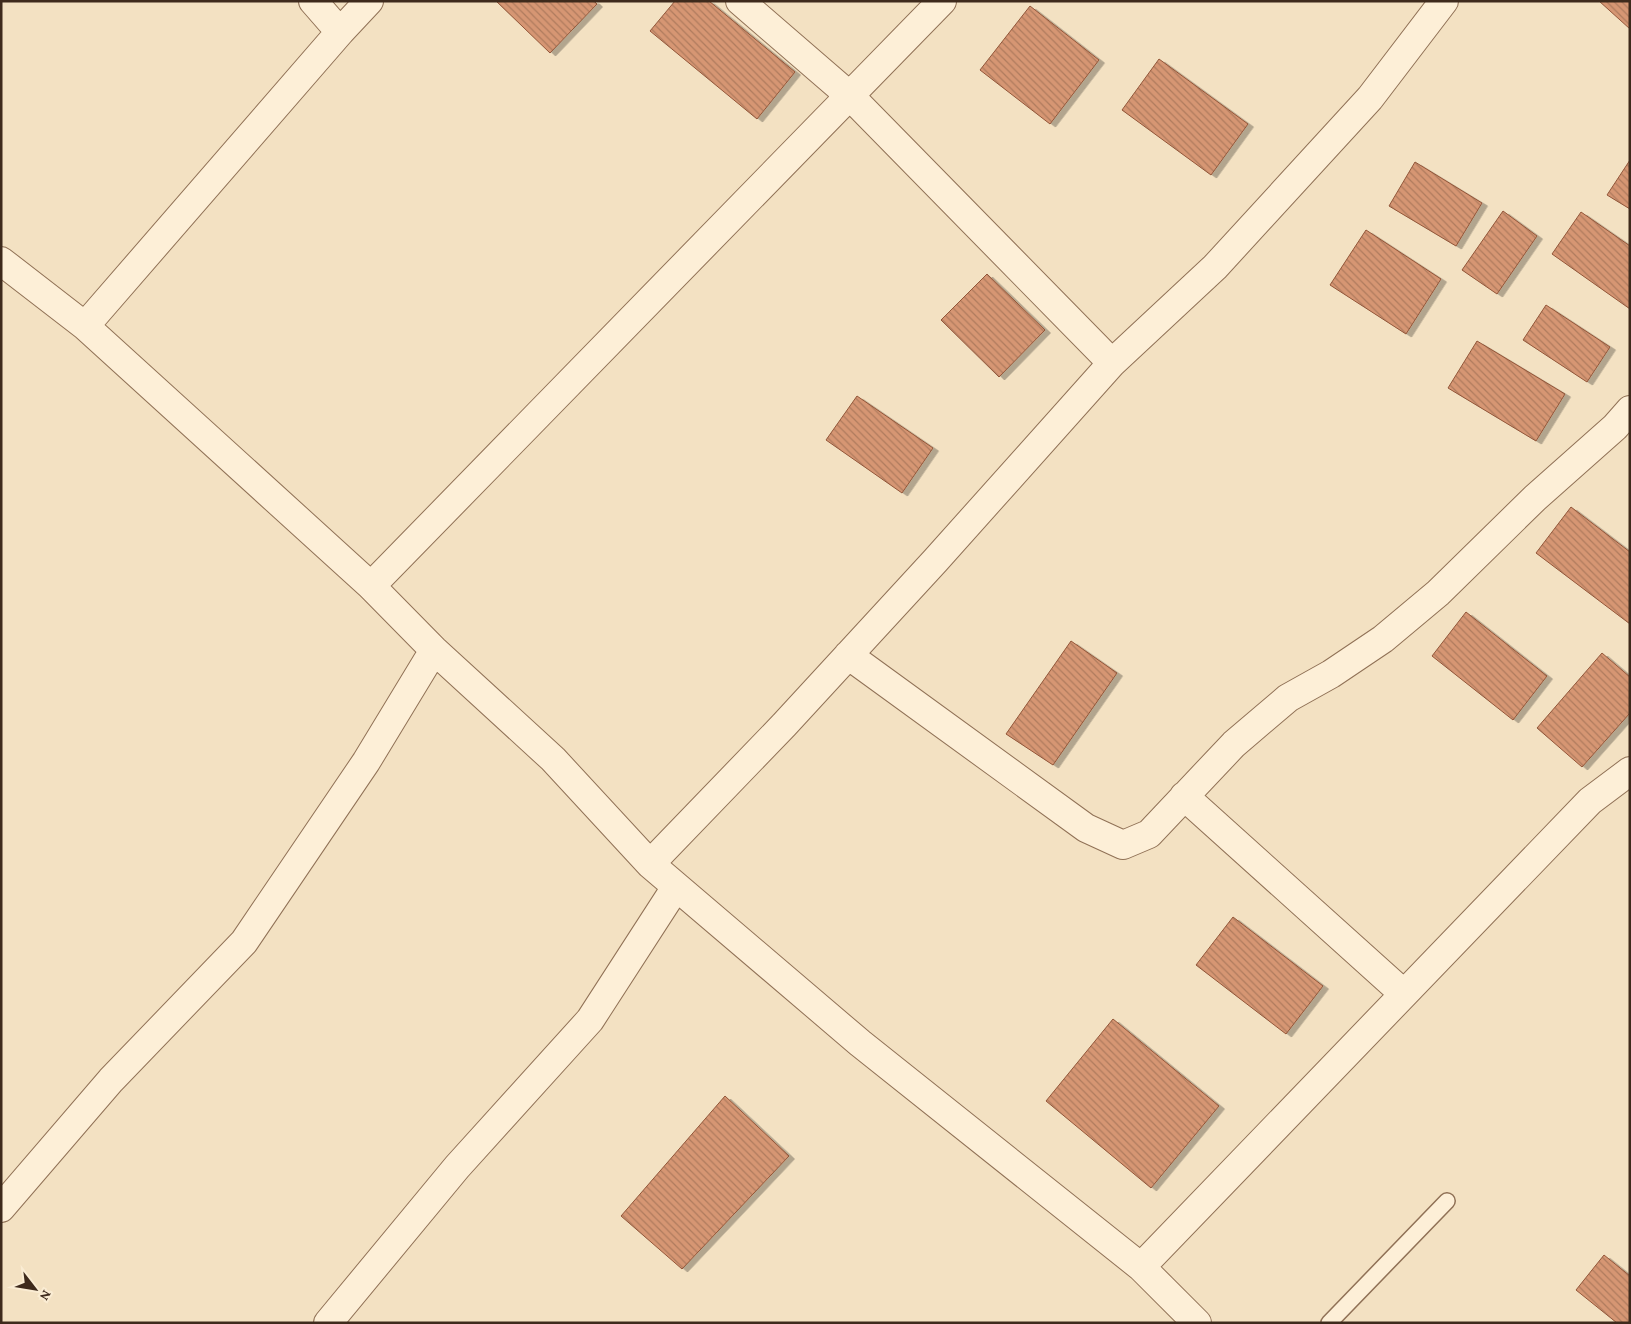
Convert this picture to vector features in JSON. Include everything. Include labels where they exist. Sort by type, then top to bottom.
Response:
[{"type":"street","points":[[312,1],[340,32]]},
{"type":"street","points":[[85,326],[369,1]]},
{"type":"street","points":[[740,1],[850,96],[1112,363]]},
{"type":"street","points":[[371,586],[942,1]]},
{"type":"street","points":[[650,864],[935,561],[1112,363],[1236,245],[1370,98],[1444,1]]},
{"type":"street","points":[[1,261],[85,326],[371,586],[434,650],[553,759],[650,864],[860,1043],[1141,1267],[1197,1323]]},
{"type":"street","points":[[848,655],[1086,828],[1123,845],[1149,834],[1234,744],[1288,698],[1331,674],[1383,639],[1438,593],[1535,498],[1625,426]]},
{"type":"street","points":[[1,1208],[111,1080],[244,942],[366,762],[434,650]]},
{"type":"street","points":[[1141,1267],[1590,801],[1630,771]]},
{"type":"street","points":[[1184,796],[1404,994]]},
{"type":"street","points":[[328,1323],[457,1167],[590,1020],[676,887]]},
{"type":"lane","points":[[1330,1323],[1447,1201]]},
{"type":"building","points":[[496,1],[594,1],[597,4],[550,53]]},
{"type":"building","points":[[675,1],[709,1],[795,72],[757,119],[650,31]]},
{"type":"building","points":[[1599,1],[1630,1],[1630,29]]},
{"type":"building","points":[[1030,6],[1099,60],[1050,124],[980,70]]},
{"type":"building","points":[[1159,59],[1248,124],[1211,175],[1122,110]]},
{"type":"building","points":[[1630,160],[1630,209],[1607,195]]},
{"type":"building","points":[[1415,162],[1482,203],[1456,246],[1389,206]]},
{"type":"building","points":[[1503,211],[1537,236],[1497,294],[1462,270]]},
{"type":"building","points":[[1581,212],[1630,246],[1630,309],[1552,254]]},
{"type":"building","points":[[1366,230],[1441,279],[1406,334],[1330,285]]},
{"type":"building","points":[[987,274],[1045,330],[999,377],[941,320]]},
{"type":"building","points":[[1546,305],[1610,347],[1587,382],[1523,340]]},
{"type":"building","points":[[1477,341],[1565,394],[1536,441],[1448,388]]},
{"type":"building","points":[[857,396],[933,448],[902,493],[826,440]]},
{"type":"building","points":[[1571,507],[1630,552],[1630,624],[1536,553]]},
{"type":"building","points":[[1466,612],[1547,676],[1513,720],[1432,656]]},
{"type":"building","points":[[1071,641],[1117,673],[1053,765],[1006,734]]},
{"type":"building","points":[[1602,653],[1630,677],[1630,713],[1582,767],[1537,728]]},
{"type":"building","points":[[1233,917],[1323,986],[1286,1034],[1196,965]]},
{"type":"building","points":[[1113,1019],[1219,1106],[1151,1188],[1046,1101]]},
{"type":"building","points":[[725,1096],[789,1156],[682,1269],[621,1216]]},
{"type":"building","points":[[1604,1255],[1630,1276],[1630,1323],[1617,1323],[1576,1290]]}]
